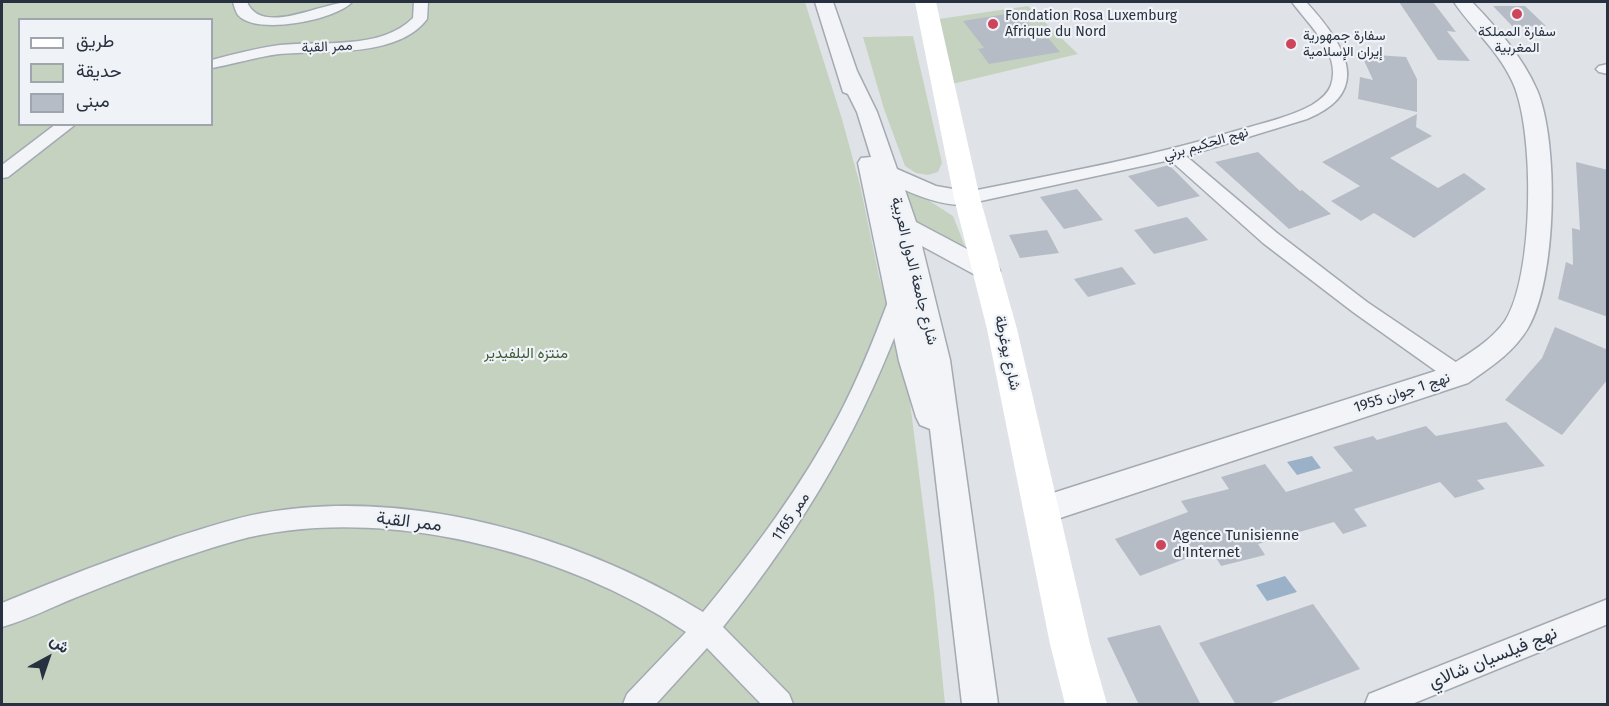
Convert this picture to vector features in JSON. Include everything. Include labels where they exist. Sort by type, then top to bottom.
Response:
[{"type":"main road","name":"شارع يوغرطة","points":[[925,2],[967,198],[988,270],[1070,644],[1086,705]]},
{"type":"street","points":[[240,2],[240,6],[247,14],[260,19],[279,21],[320,14],[345,2]]},
{"type":"street","name":"ممر القبة","points":[[213,64],[277,50],[380,42],[396,37],[414,24],[420,16],[421,2]]},
{"type":"street","name":"شارع جامعة الدول العربية","points":[[824,2],[847,71],[854,109],[906,228],[936,360],[949,478],[980,705]]},
{"type":"street","name":"نهج الحكيم برني","points":[[967,198],[1174,154],[1316,109],[1332,97],[1339,82],[1337,56],[1319,23],[1299,2]]},
{"type":"street","name":"نهج 1 جوان 1955","points":[[1042,510],[1458,375],[1495,351],[1519,321],[1536,265],[1540,158],[1529,95],[1499,42],[1463,2]]},
{"type":"street","points":[[2,173],[40,142],[65,126]]},
{"type":"street","points":[[1174,154],[1279,245],[1360,307],[1458,375]]},
{"type":"street","points":[[879,168],[930,193],[967,198]]},
{"type":"street","name":"شارع جامعة الدول العربية","points":[[879,168],[880,210],[898,299],[913,361],[949,478]]},
{"type":"street","points":[[880,210],[906,228],[988,270]]},
{"type":"street","name":"ممر 1165","points":[[637,705],[705,630],[766,555],[828,460],[857,404],[898,299]]},
{"type":"street","name":"ممر القبة","points":[[2,615],[142,559],[236,530],[310,518],[357,517],[419,522],[513,542],[566,559],[608,576],[705,630],[779,705]]},
{"type":"street","name":"نهج فيلسيان شالاي","points":[[1379,705],[1608,611]]},
{"type":"green space","name":"منتزه البلفيدير","points":[[2,2],[805,2],[842,119],[860,185],[879,276],[906,370],[934,593],[945,704],[2,704]]},
{"type":"green space","points":[[1028,6],[1078,54],[952,84],[939,19]]},
{"type":"green space","points":[[913,36],[942,163],[938,172],[928,175],[916,173],[905,166],[884,109],[863,37]]},
{"type":"green space","points":[[903,189],[928,200],[953,216],[966,249],[912,221]]},
{"type":"water","points":[[1312,456],[1321,468],[1297,475],[1287,462]]},
{"type":"water","points":[[1285,576],[1297,592],[1267,601],[1256,585]]},
{"type":"building","points":[[1399,2],[1433,2],[1456,32],[1447,31],[1470,61],[1438,60]]},
{"type":"building","points":[[1493,6],[1525,6],[1546,26],[1513,27]]},
{"type":"building","points":[[1018,12],[1041,39],[1048,38],[1060,52],[989,64],[978,49],[984,48],[963,21]]},
{"type":"building","points":[[1361,54],[1406,57],[1417,79],[1417,112],[1358,99],[1360,77],[1373,80]]},
{"type":"building","points":[[1417,114],[1416,127],[1432,136],[1390,158],[1438,188],[1464,173],[1486,189],[1414,238],[1374,213],[1361,221],[1331,201],[1360,186],[1322,162]]},
{"type":"building","points":[[1258,152],[1300,191],[1302,190],[1331,214],[1289,229],[1215,162]]},
{"type":"building","points":[[1576,162],[1608,170],[1608,317],[1558,299],[1566,262],[1573,265],[1572,228],[1580,230]]},
{"type":"building","points":[[1169,165],[1200,196],[1158,207],[1128,176]]},
{"type":"building","points":[[1077,189],[1103,220],[1064,229],[1040,197]]},
{"type":"building","points":[[1187,217],[1208,240],[1154,254],[1134,230]]},
{"type":"building","points":[[1047,230],[1059,253],[1020,258],[1009,235]]},
{"type":"building","points":[[1122,267],[1136,284],[1088,297],[1074,279]]},
{"type":"building","points":[[1555,327],[1608,350],[1608,379],[1562,435],[1505,400],[1542,358]]},
{"type":"building","points":[[1506,422],[1545,466],[1477,480],[1485,489],[1455,498],[1440,482],[1354,509],[1367,526],[1343,534],[1334,522],[1258,544],[1265,555],[1221,566],[1211,549],[1140,576],[1115,539],[1188,512],[1181,501],[1229,489],[1221,477],[1265,464],[1286,492],[1353,471],[1333,447],[1373,436],[1377,440],[1426,426],[1436,436]]},
{"type":"building","points":[[1313,604],[1360,669],[1266,705],[1236,705],[1199,643]]},
{"type":"building","points":[[1160,625],[1201,705],[1139,705],[1107,638]]},
{"type":"place","name":"سفارة المملكة المغربية","points":[[1517,14]]},
{"type":"place","name":"Fondation Rosa Luxemburg Afrique du Nord","points":[[993,24]]},
{"type":"place","name":"سفارة جمهورية إيران الإسلامية","points":[[1291,44]]},
{"type":"place","name":"Agence Tunisienne d'Internet","points":[[1161,545]]}]
